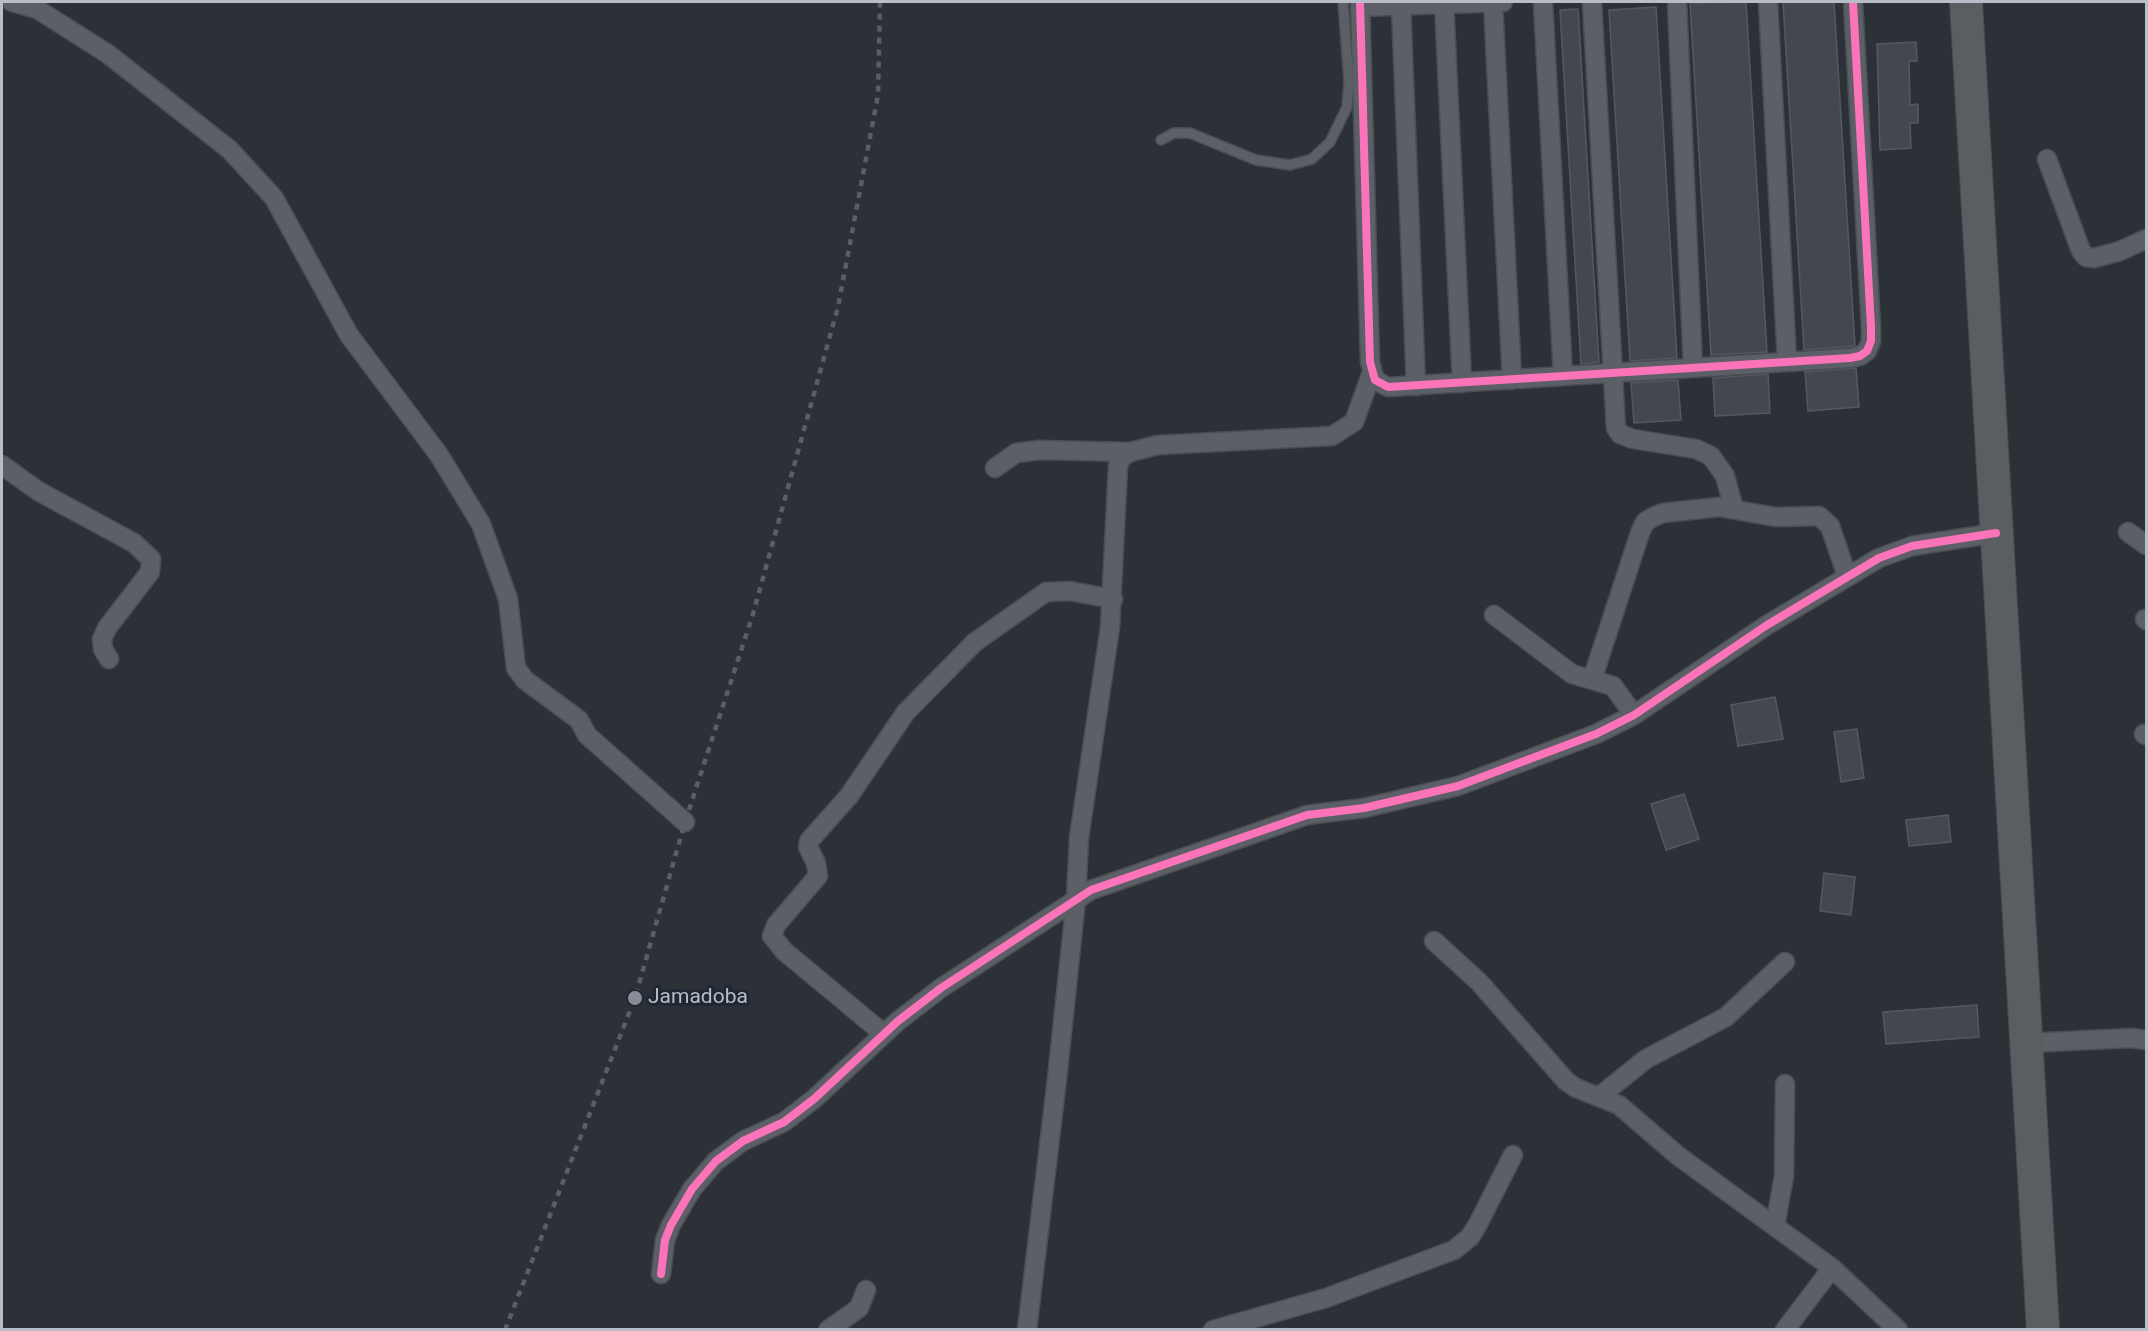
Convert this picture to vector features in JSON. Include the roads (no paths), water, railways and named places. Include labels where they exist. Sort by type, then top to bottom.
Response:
[{"type":"highway","points":[[1966,2],[2043,1329]]},
{"type":"street","points":[[12,2],[39,5],[80,34],[231,150],[274,198],[349,335],[439,455],[481,524],[508,599],[516,668],[525,680],[579,720],[587,735],[685,822]]},
{"type":"street","points":[[1493,2],[1512,380]]},
{"type":"street","points":[[1027,1329],[1076,899],[1082,814],[1113,598],[1116,476],[1121,458],[1144,447],[1172,443],[1332,436],[1354,422],[1372,372],[1360,4],[1505,2]]},
{"type":"street","points":[[1543,2],[1563,376]]},
{"type":"street","points":[[1592,2],[1614,420],[1620,434],[1634,439],[1696,449],[1711,456],[1725,476],[1734,510]]},
{"type":"street","points":[[1677,2],[1694,368]]},
{"type":"street","points":[[1768,2],[1787,362]]},
{"type":"street","points":[[1372,372],[1380,385],[1416,386],[1787,362],[1860,356],[1867,351],[1871,341],[1853,2]]},
{"type":"street","points":[[1444,3],[1462,383]]},
{"type":"street","points":[[1401,5],[1416,386]]},
{"type":"street","points":[[2047,159],[2081,251],[2086,257],[2094,258],[2120,251],[2146,239]]},
{"type":"street","points":[[995,468],[1016,453],[1039,450],[1130,452]]},
{"type":"street","points":[[2,465],[38,490],[134,543],[151,559],[150,572],[102,639],[103,649],[109,659]]},
{"type":"street","points":[[1592,680],[1640,533],[1645,522],[1663,513],[1719,507],[1770,516],[1819,516],[1830,526],[1847,576]]},
{"type":"street","points":[[2128,532],[2146,545]]},
{"type":"street","points":[[661,1274],[665,1240],[671,1225],[692,1189],[716,1161],[743,1141],[784,1122],[814,1099],[884,1034],[941,988],[1076,899],[1105,883],[1306,815],[1364,808],[1483,778],[1596,734],[1634,715],[1767,625],[1879,558],[1912,546],[1996,533]]},
{"type":"street","points":[[884,1034],[784,951],[772,936],[776,925],[818,876],[816,862],[808,847],[809,841],[849,796],[906,712],[975,642],[1046,592],[1070,591],[1113,598]]},
{"type":"street","points":[[1494,615],[1560,667],[1572,674],[1613,686],[1634,715]]},
{"type":"street","points":[[1434,941],[1479,982],[1558,1074],[1575,1088],[1619,1105],[1677,1155],[1832,1268],[1898,1329]]},
{"type":"street","points":[[1600,1096],[1646,1059],[1726,1017],[1785,962]]},
{"type":"street","points":[[2026,1043],[2131,1038],[2146,1040]]},
{"type":"street","points":[[1775,1226],[1785,1176],[1785,1084]]},
{"type":"street","points":[[1213,1329],[1317,1300],[1454,1250],[1470,1237],[1513,1155]]},
{"type":"street","points":[[1785,1329],[1832,1268]]},
{"type":"street","points":[[828,1329],[859,1308],[866,1290]]},
{"type":"lane","points":[[1161,140],[1174,133],[1190,133],[1256,160],[1290,165],[1312,159],[1330,142],[1347,107],[1349,81],[1343,2]]},
{"type":"railway","points":[[505,1330],[635,998],[685,822],[753,614],[838,307],[878,95],[880,2]]},
{"type":"place","name":"Jamadoba","points":[[635,998]]}]
